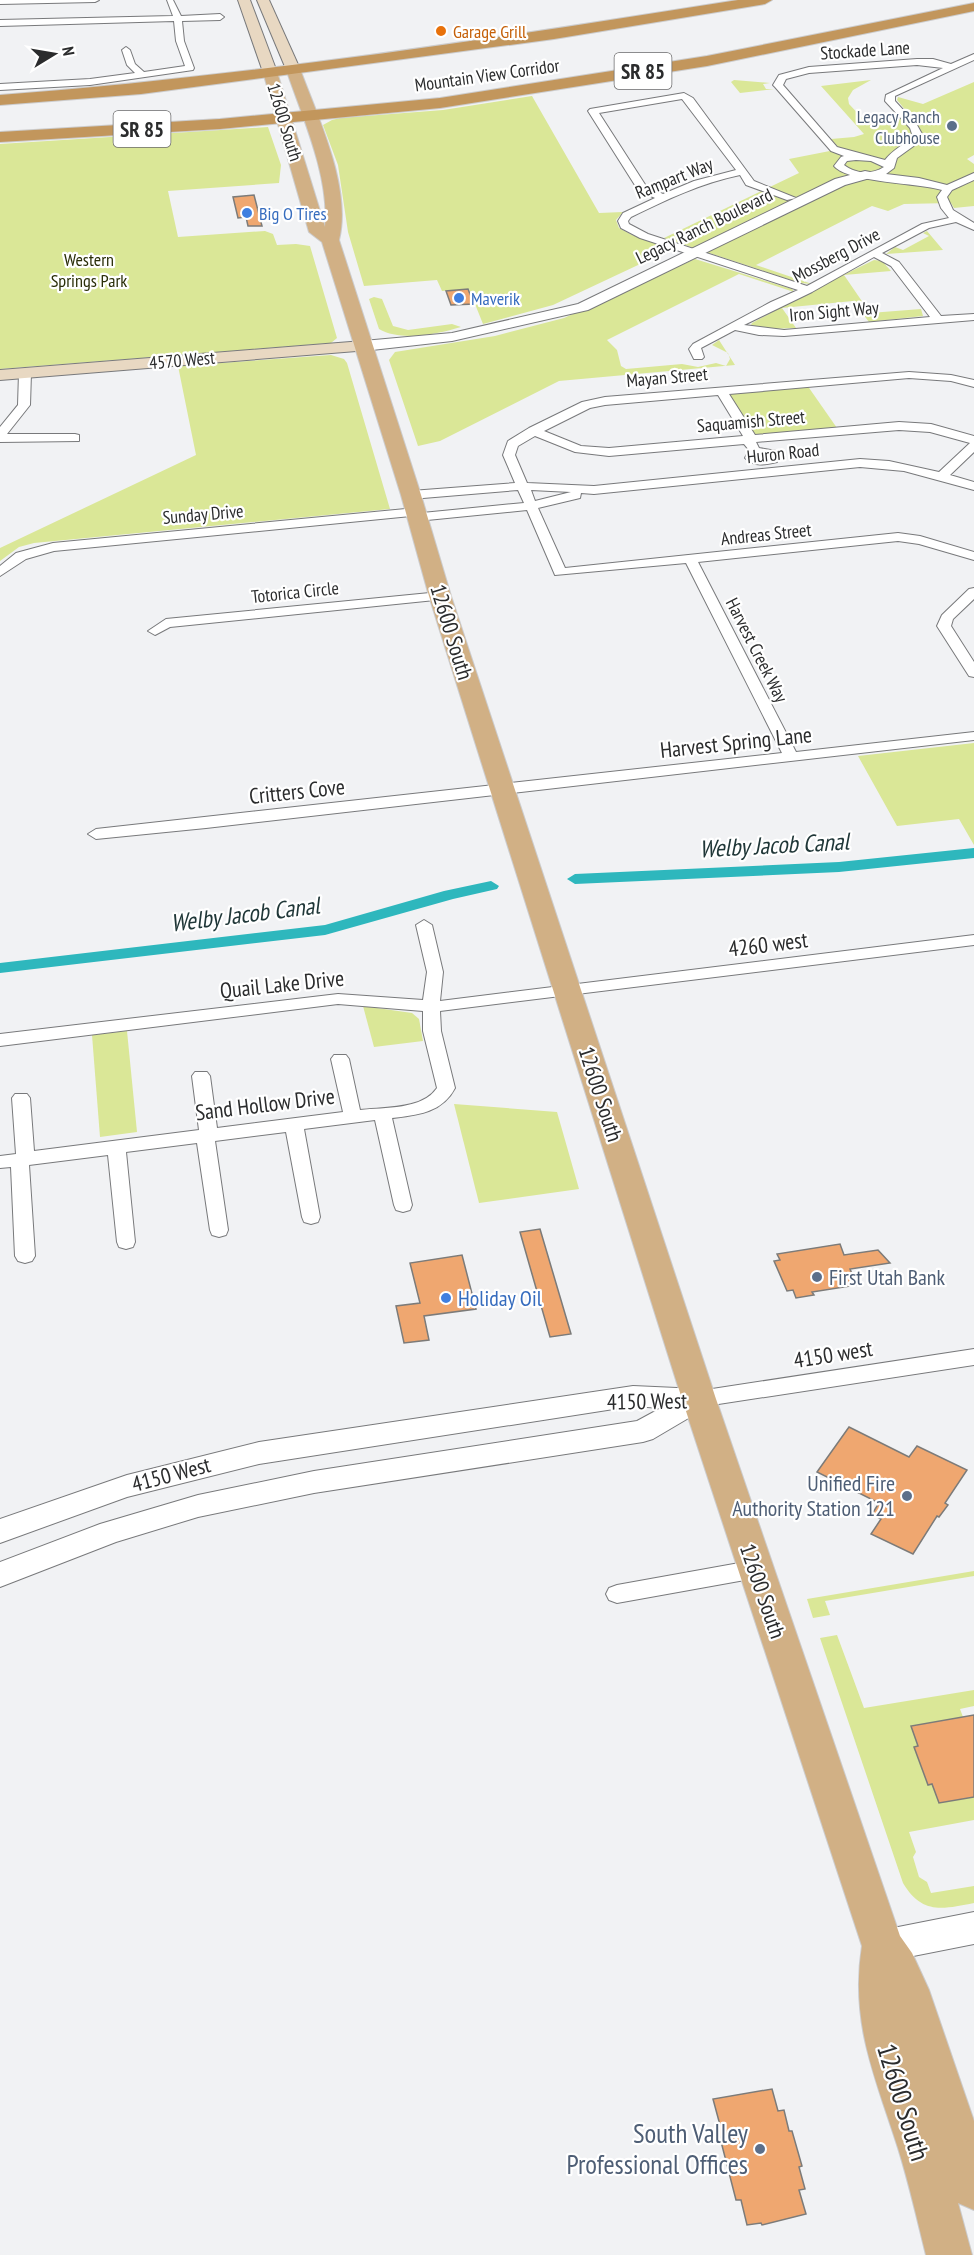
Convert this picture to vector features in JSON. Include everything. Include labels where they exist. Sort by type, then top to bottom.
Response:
[{"type":"highway","name":"Mountain View Corridor","points":[[0,100],[109,92],[293,69],[599,28],[765,0]]},
{"type":"highway","name":"Mountain View Corridor","points":[[0,137],[284,119],[451,101],[707,61],[974,7]]},
{"type":"main road","name":"12600 South","points":[[244,0],[270,72],[318,232],[330,240],[415,508],[440,596],[699,1399],[883,1946],[908,1990],[974,2187]]},
{"type":"main road","name":"12600 South","points":[[262,0],[293,69],[333,190],[335,231],[330,240]]},
{"type":"main road","name":"4570 West","points":[[0,375],[363,346]]},
{"type":"main road","name":"12600 South","points":[[883,1946],[877,1987],[880,2021],[949,2255]]},
{"type":"street","points":[[0,1],[97,0],[102,21]]},
{"type":"street","points":[[0,87],[90,82],[190,68],[180,41],[178,18],[170,1]]},
{"type":"street","points":[[0,23],[220,16]]},
{"type":"street","points":[[126,50],[131,65],[141,75]]},
{"type":"street","points":[[839,165],[844,159],[896,152],[915,141],[918,134],[890,101],[890,97],[974,57]]},
{"type":"street","name":"Stockade Lane","points":[[834,149],[782,90],[778,83],[782,77],[809,70],[906,63],[933,62],[951,67]]},
{"type":"street","points":[[663,198],[642,188],[593,111],[684,96],[690,100],[750,183],[758,188],[791,198]]},
{"type":"street","points":[[834,149],[880,160],[919,181]]},
{"type":"street","points":[[834,149],[839,165],[845,171],[919,181],[948,188]]},
{"type":"street","points":[[867,175],[882,173],[889,166],[896,152]]},
{"type":"street","name":"Legacy Ranch Boulevard","points":[[363,346],[452,337],[583,307],[829,179],[839,165]]},
{"type":"street","name":"Rampart Way","points":[[688,251],[631,230],[623,221],[627,215],[714,177],[742,172]]},
{"type":"street","name":"Legacy Ranch Boulevard","points":[[688,251],[840,182],[867,175]]},
{"type":"street","points":[[974,176],[948,188],[942,197],[942,203],[956,219],[974,227]]},
{"type":"street","name":"Mossberg Drive","points":[[698,357],[695,349],[697,346],[733,326],[808,290],[926,226],[956,219]]},
{"type":"street","points":[[688,251],[808,290]]},
{"type":"street","points":[[874,253],[892,261],[938,320]]},
{"type":"street","name":"Iron Sight Way","points":[[733,326],[759,332],[784,333],[974,317]]},
{"type":"street","points":[[0,436],[24,405],[25,373]]},
{"type":"street","name":"Mayan Street","points":[[560,572],[530,506],[509,450],[518,440],[533,431],[586,405],[909,375],[951,378],[974,384]]},
{"type":"street","points":[[721,391],[751,439],[750,444],[764,459]]},
{"type":"street","name":"Saquamish Street","points":[[533,431],[579,449],[594,451],[899,426],[931,428],[974,442]]},
{"type":"street","points":[[0,436],[75,438]]},
{"type":"street","points":[[942,476],[974,442]]},
{"type":"street","name":"Huron Road","points":[[415,508],[530,506],[594,490],[764,459],[860,464],[886,463],[974,486]]},
{"type":"street","name":"Huron Road","points":[[415,508],[520,481],[594,490]]},
{"type":"street","name":"Sunday Drive","points":[[0,572],[21,556],[53,547],[415,508]]},
{"type":"street","name":"Andreas Street","points":[[560,572],[898,537],[920,540],[974,556]]},
{"type":"street","name":"Harvest Creek Way","points":[[691,560],[791,757]]},
{"type":"street","points":[[974,592],[947,618],[945,626],[969,657],[974,673]]},
{"type":"street","name":"Totorica Circle","points":[[155,631],[166,624],[440,596]]},
{"type":"street","name":"Harvest Spring Lane","points":[[503,791],[974,736]]},
{"type":"street","name":"Critters Cove","points":[[96,834],[503,791]]},
{"type":"street","name":"Sand Hollow Drive","points":[[0,1162],[353,1117],[425,1107],[433,1103],[443,1094],[446,1082],[432,1031],[431,1006],[435,972],[424,925]]},
{"type":"street","name":"4260 west","points":[[568,992],[974,940]]},
{"type":"street","name":"Quail Lake Drive","points":[[0,1040],[338,999],[368,999],[431,1006],[568,992]]},
{"type":"street","points":[[340,1059],[353,1117]]},
{"type":"street","points":[[201,1076],[219,1230]]},
{"type":"street","points":[[21,1098],[25,1256]]},
{"type":"street","points":[[382,1113],[403,1205]]},
{"type":"street","points":[[294,1124],[311,1217]]},
{"type":"street","points":[[116,1147],[126,1242]]},
{"type":"street","name":"4150 west","points":[[699,1399],[974,1357]]},
{"type":"street","name":"4150 West","points":[[0,1532],[67,1505],[113,1490],[197,1466],[259,1453],[633,1396],[699,1399]]},
{"type":"street","name":"4150 West","points":[[0,1575],[110,1532],[198,1506],[314,1482],[644,1431],[699,1399]]},
{"type":"street","points":[[617,1594],[756,1569]]},
{"type":"street","points":[[883,1946],[974,1928]]},
{"type":"green space","points":[[734,80],[770,83],[763,84],[766,89],[774,89],[740,93],[731,82]]},
{"type":"green space","points":[[871,80],[853,90],[848,98],[849,104],[865,121],[912,118],[897,100],[898,97],[923,104],[974,82],[974,155],[967,159],[974,164],[974,206],[954,208],[951,203],[904,204],[888,211],[872,206],[756,265],[812,284],[800,283],[664,238],[799,173],[789,159],[840,149],[831,139],[864,134],[821,86]]},
{"type":"green space","points":[[532,96],[599,213],[623,212],[616,220],[619,228],[670,250],[553,305],[483,324],[469,289],[442,291],[437,280],[364,286],[348,232],[338,165],[323,125],[340,118],[443,110]]},
{"type":"green space","name":"Western Springs Park","points":[[268,127],[281,165],[279,183],[168,191],[178,237],[265,231],[273,234],[277,245],[310,246],[337,338],[331,343],[0,369],[0,144]]},
{"type":"green space","points":[[927,231],[943,250],[886,254],[895,247],[903,250],[929,236],[923,233]]},
{"type":"green space","points":[[695,259],[792,289],[794,292],[739,274],[607,340],[617,350],[621,366],[626,369],[682,364],[698,367],[716,363],[726,366],[559,381],[440,441],[418,446],[389,360],[395,352],[495,336],[564,318]]},
{"type":"green space","points":[[874,260],[882,261],[891,271],[844,275],[870,313],[921,309],[923,316],[869,322],[853,301],[782,308],[796,328],[767,329],[751,325],[780,308],[778,307]]},
{"type":"green space","points":[[374,297],[382,299],[393,326],[408,330],[452,324],[461,327],[420,336],[388,333],[379,329],[369,299]]},
{"type":"green space","points":[[719,340],[727,353],[712,345]]},
{"type":"green space","points":[[331,355],[344,359],[347,363],[390,509],[34,543],[19,547],[0,561],[0,548],[196,455],[178,366]]},
{"type":"green space","points":[[729,355],[735,365],[726,366],[730,359]]},
{"type":"green space","points":[[807,385],[837,428],[753,434],[730,395],[734,392]]},
{"type":"green space","points":[[974,743],[974,845],[959,819],[897,826],[858,756]]},
{"type":"green space","points":[[363,1006],[412,1013],[419,1019],[423,1041],[374,1047]]},
{"type":"green space","points":[[127,1031],[137,1132],[100,1137],[92,1035]]},
{"type":"green space","points":[[454,1104],[557,1112],[579,1189],[479,1203]]},
{"type":"green space","points":[[974,1571],[974,1576],[825,1601],[830,1615],[813,1618],[807,1599]]},
{"type":"green space","points":[[837,1635],[864,1708],[974,1690],[974,1706],[960,1709],[963,1717],[911,1726],[919,1746],[914,1747],[928,1785],[932,1784],[939,1803],[974,1797],[974,1820],[909,1832],[916,1852],[913,1857],[919,1877],[927,1882],[931,1893],[974,1886],[974,1903],[943,1908],[926,1905],[910,1893],[903,1883],[820,1638]]},
{"type":"building","name":"Big O Tires","points":[[254,195],[262,226],[248,226],[246,217],[238,218],[233,197]]},
{"type":"building","name":"Maverik","points":[[468,289],[474,304],[451,305],[446,291]]},
{"type":"building","name":"Holiday Oil","points":[[540,1229],[571,1334],[550,1337],[520,1232]]},
{"type":"building","name":"First Utah Bank","points":[[840,1244],[844,1255],[878,1250],[890,1263],[850,1269],[857,1285],[812,1292],[814,1295],[796,1298],[793,1290],[787,1291],[774,1261],[780,1260],[777,1254]]},
{"type":"building","name":"Holiday Oil","points":[[462,1255],[476,1309],[424,1316],[429,1340],[404,1343],[396,1306],[420,1303],[410,1263]]},
{"type":"building","name":"Unified Fire Authority Station 121","points":[[849,1427],[909,1457],[917,1446],[967,1470],[945,1503],[948,1505],[939,1517],[937,1516],[913,1554],[871,1534],[881,1519],[872,1514],[879,1503],[817,1472]]},
{"type":"building","points":[[974,1715],[974,1797],[939,1803],[932,1784],[928,1785],[914,1747],[918,1746],[911,1726]]},
{"type":"building","name":"South Valley Professional Offices","points":[[772,2089],[778,2111],[784,2110],[802,2166],[799,2167],[805,2189],[799,2190],[806,2214],[762,2225],[761,2223],[747,2225],[741,2200],[736,2200],[717,2126],[720,2125],[713,2099]]},
{"type":"waterway","name":"Welby Jacob Canal","points":[[575,879],[839,867],[974,853]]},
{"type":"waterway","name":"Welby Jacob Canal","points":[[0,968],[325,930],[449,895],[491,886]]},
{"type":"place","name":"Garage Grill","points":[[441,31]]},
{"type":"place","name":"Legacy Ranch Clubhouse","points":[[952,126]]},
{"type":"place","name":"Big O Tires","points":[[247,213]]},
{"type":"place","name":"Maverik","points":[[459,298]]},
{"type":"place","name":"First Utah Bank","points":[[817,1277]]},
{"type":"place","name":"Holiday Oil","points":[[446,1298]]},
{"type":"place","name":"Unified Fire Authority Station 121","points":[[907,1496]]},
{"type":"place","name":"South Valley Professional Offices","points":[[760,2149]]}]
